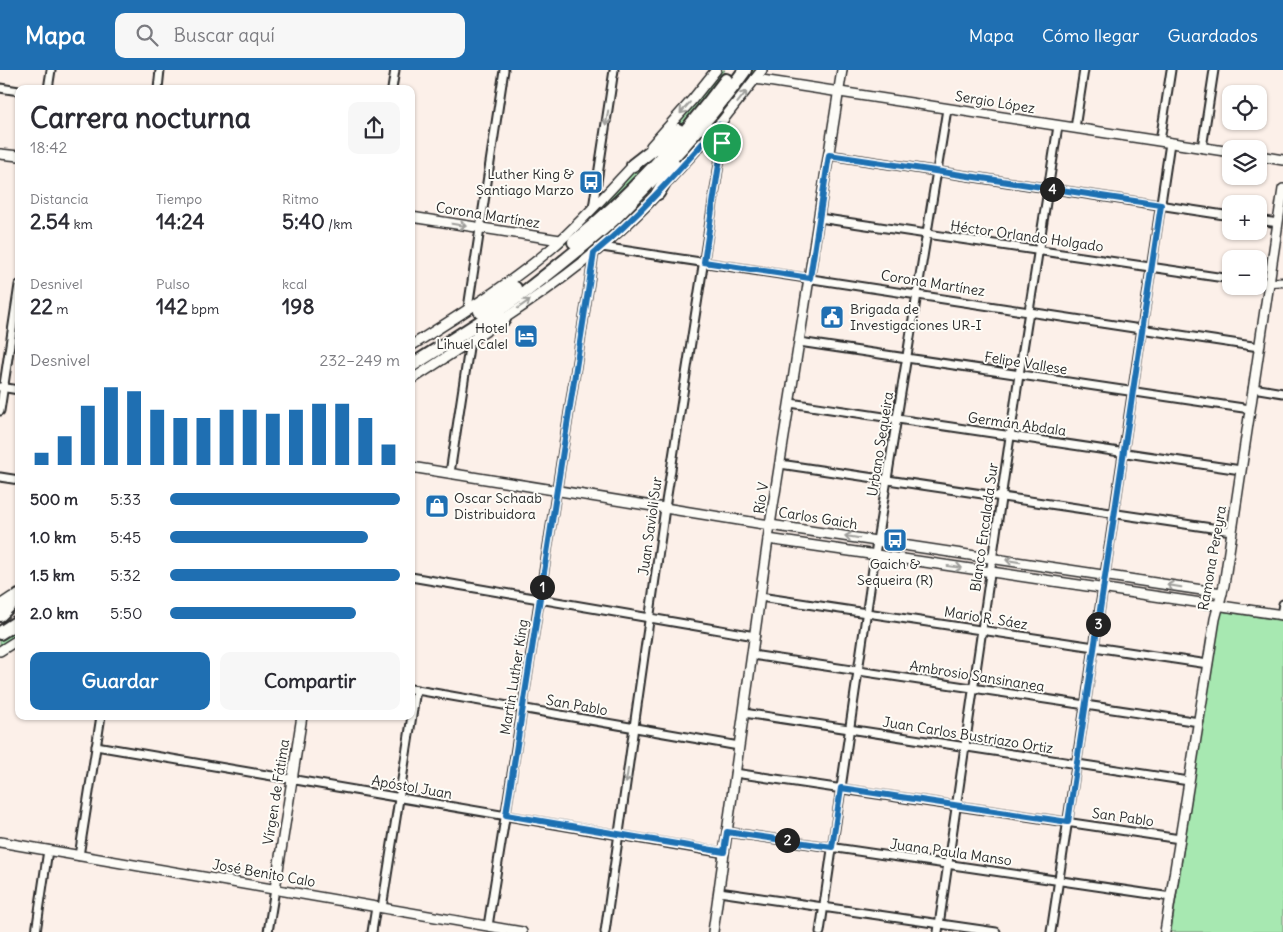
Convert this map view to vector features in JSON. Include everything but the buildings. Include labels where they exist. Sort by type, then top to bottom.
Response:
[{"type":"highway","points":[[633,165],[683,125],[720,80],[732,70]]},
{"type":"highway","points":[[415,353],[513,289],[556,257],[602,218],[645,176],[687,129],[732,70]]},
{"type":"highway","points":[[415,363],[519,295],[594,237],[624,209],[701,127],[744,70]]},
{"type":"highway","points":[[658,193],[673,167],[709,124],[720,103]]},
{"type":"highway","points":[[415,369],[478,330],[504,319]]},
{"type":"highway","points":[[0,615],[15,598]]},
{"type":"highway","points":[[0,623],[15,614]]},
{"type":"highway","points":[[0,633],[15,624]]},
{"type":"street","points":[[49,85],[51,70]]},
{"type":"street","points":[[158,85],[160,70]]},
{"type":"street","points":[[393,85],[395,70]]},
{"type":"street","points":[[468,308],[504,70]]},
{"type":"street","points":[[593,209],[614,70]]},
{"type":"street","points":[[415,343],[511,280],[580,222],[684,110],[716,70]]},
{"type":"street","points":[[415,377],[504,319],[602,247],[658,193],[719,125],[762,70]]},
{"type":"street","name":"Río V","points":[[713,932],[770,525],[842,70]]},
{"type":"street","points":[[1075,128],[1084,70]]},
{"type":"street","points":[[1160,141],[1171,70]]},
{"type":"street","points":[[1202,148],[1214,70]]},
{"type":"street","name":"Sergio López","points":[[755,79],[1222,151]]},
{"type":"street","points":[[0,88],[15,90]]},
{"type":"street","name":"Urbano Sequeira","points":[[820,932],[877,541],[947,109]]},
{"type":"street","name":"Juan Savioli Sur","points":[[605,932],[665,508],[722,145],[719,125]]},
{"type":"street","name":"Blanco Encalada Sur","points":[[938,932],[1019,375],[1058,126]]},
{"type":"street","points":[[1051,932],[1170,143]]},
{"type":"street","points":[[0,154],[15,156]]},
{"type":"street","points":[[829,155],[1222,215]]},
{"type":"street","points":[[1267,157],[1283,160]]},
{"type":"street","name":"Ramona Pereyra","points":[[1165,932],[1208,664],[1232,531],[1283,189]]},
{"type":"street","name":"Corona Martínez","points":[[415,218],[560,240]]},
{"type":"street","name":"Héctor Orlando Holgado","points":[[819,218],[1222,278]]},
{"type":"street","points":[[1267,221],[1278,223]]},
{"type":"street","name":"Corona Martínez","points":[[602,247],[1259,347]]},
{"type":"street","name":"Martin Luther King","points":[[484,928],[506,815],[594,253]]},
{"type":"street","points":[[1269,282],[1283,282]]},
{"type":"street","points":[[0,411],[2,387],[15,309]]},
{"type":"street","points":[[450,473],[470,341]]},
{"type":"street","name":"Felipe Vallese","points":[[799,342],[1250,409]]},
{"type":"street","points":[[2,387],[15,389]]},
{"type":"street","points":[[1253,388],[1283,392]]},
{"type":"street","name":"Germán Abdala","points":[[790,403],[1241,470]]},
{"type":"street","points":[[780,464],[1232,531]]},
{"type":"street","name":"Carlos Gaich","points":[[415,468],[770,525],[1222,593]]},
{"type":"street","points":[[0,477],[15,479]]},
{"type":"street","name":"Carlos Gaich","points":[[768,539],[1282,615]]},
{"type":"street","points":[[415,578],[755,636]]},
{"type":"street","points":[[0,605],[15,596]]},
{"type":"street","name":"Mario R. Sáez","points":[[760,597],[1208,664]]},
{"type":"street","points":[[1282,615],[1283,604]]},
{"type":"street","points":[[0,652],[15,642]]},
{"type":"street","name":"Ambrosio Sansinanea","points":[[752,655],[1199,722]]},
{"type":"street","name":"San Pablo","points":[[415,690],[739,746]]},
{"type":"street","name":"Juan Carlos Bustriazo Ortiz","points":[[744,714],[1189,781]]},
{"type":"street","points":[[79,856],[100,720]]},
{"type":"street","name":"Vírgen de Fátima","points":[[268,932],[301,720]]},
{"type":"street","points":[[372,932],[379,907],[400,798],[410,720]]},
{"type":"street","name":"Apóstol Juan","points":[[96,746],[724,852]]},
{"type":"street","name":"San Pablo","points":[[735,773],[1180,839]]},
{"type":"street","name":"Juana Paula Manso","points":[[727,832],[1171,898]]},
{"type":"street","name":"José Benito Calo","points":[[0,842],[379,907],[484,928],[522,932]]},
{"type":"street","points":[[36,932],[48,850]]},
{"type":"street","points":[[718,892],[996,932]]},
{"type":"green space","points":[[720,70],[725,70],[685,121],[665,135]]},
{"type":"green space","points":[[750,70],[758,70],[729,108],[671,171],[712,125],[735,89]]},
{"type":"green space","points":[[671,140],[573,238],[513,285],[415,349],[415,346],[486,301],[632,171]]},
{"type":"green space","points":[[666,172],[650,196],[601,243],[508,312]]},
{"type":"green space","points":[[1220,611],[1283,621],[1283,932],[1171,932]]},
{"type":"green space","points":[[15,629],[15,636],[0,645],[0,638]]},
{"type":"place","name":"Luther King & Santiago Marzo","points":[[591,182]]},
{"type":"place","name":"Brigada de Investigaciones UR-I","points":[[832,317]]},
{"type":"place","name":"Hotel Lihuel Calel","points":[[526,336]]},
{"type":"place","name":"Oscar Schaab Distribuidora","points":[[437,506]]},
{"type":"place","name":"Gaich & Sequeira (R)","points":[[895,540]]},
{"type":"route","points":[[719,125],[722,143],[704,262],[810,278],[829,155],[1161,205],[1068,822],[841,788],[832,847],[727,832],[724,852],[506,815],[594,253],[644,208],[719,125]]}]
